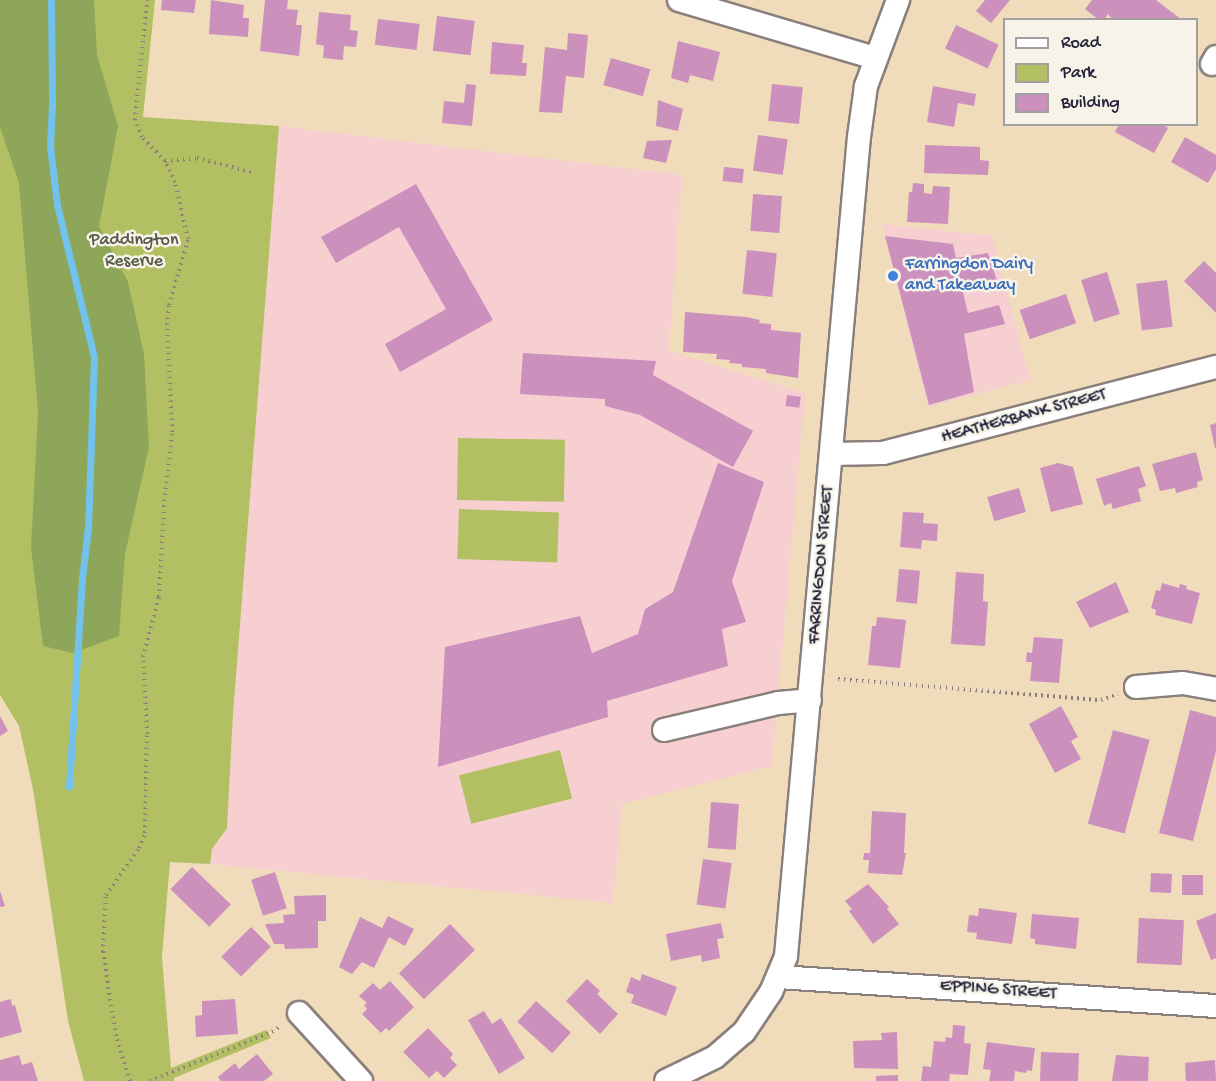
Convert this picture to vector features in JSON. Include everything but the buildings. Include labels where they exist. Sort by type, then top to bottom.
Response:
[{"type":"street","points":[[679,0],[875,58]]},
{"type":"street","name":"FARRINGDON STREET","points":[[666,1081],[705,1064],[733,1043],[763,1007],[779,977],[789,937],[859,137],[866,86],[898,0]]},
{"type":"street","name":"HEATHERBANK STREET","points":[[831,454],[883,453],[1216,367]]},
{"type":"street","points":[[1136,687],[1183,683],[1216,690]]},
{"type":"street","points":[[664,730],[778,703],[810,700]]},
{"type":"street","name":"EPPING STREET","points":[[779,977],[1216,1006]]},
{"type":"street","points":[[299,1013],[362,1081]]},
{"type":"path","points":[[130,1081],[116,1036],[103,952],[106,895],[139,848],[147,811],[144,784],[147,712],[143,657],[159,597],[164,507],[172,432],[167,325],[169,305],[188,239],[176,182],[165,161],[142,137],[135,120],[147,0]]},
{"type":"path","points":[[165,161],[197,158],[252,172]]},
{"type":"path","points":[[838,679],[1101,700],[1136,687]]},
{"type":"path","points":[[150,1081],[272,1032],[299,1013]]},
{"type":"shaded area","points":[[279,126],[682,175],[669,351],[805,393],[772,766],[622,804],[613,903],[210,864],[212,849],[227,828],[233,714]]},
{"type":"shaded area","points":[[882,224],[992,236],[1030,380],[928,407]]},
{"type":"green space","name":"Paddington Reserve","points":[[0,0],[155,0],[143,117],[279,126],[233,714],[227,828],[212,849],[210,864],[170,862],[162,957],[171,1068],[266,1030],[271,1038],[174,1078],[174,1081],[84,1081],[68,1021],[33,789],[19,726],[0,695]]},
{"type":"green space","points":[[0,0],[94,0],[97,55],[118,126],[99,226],[128,282],[144,354],[149,447],[125,554],[119,636],[73,653],[43,646],[31,548],[38,412],[19,183],[0,127]]},
{"type":"green space","points":[[458,438],[565,440],[564,502],[457,500]]},
{"type":"green space","points":[[459,509],[559,512],[557,562],[457,559]]},
{"type":"green space","points":[[560,750],[572,799],[471,824],[459,775]]},
{"type":"waterway","points":[[51,0],[50,146],[57,205],[94,357],[88,527],[82,579],[69,787]]},
{"type":"place","name":"Farringdon Dairy and Takeaway","points":[[893,276]]}]
